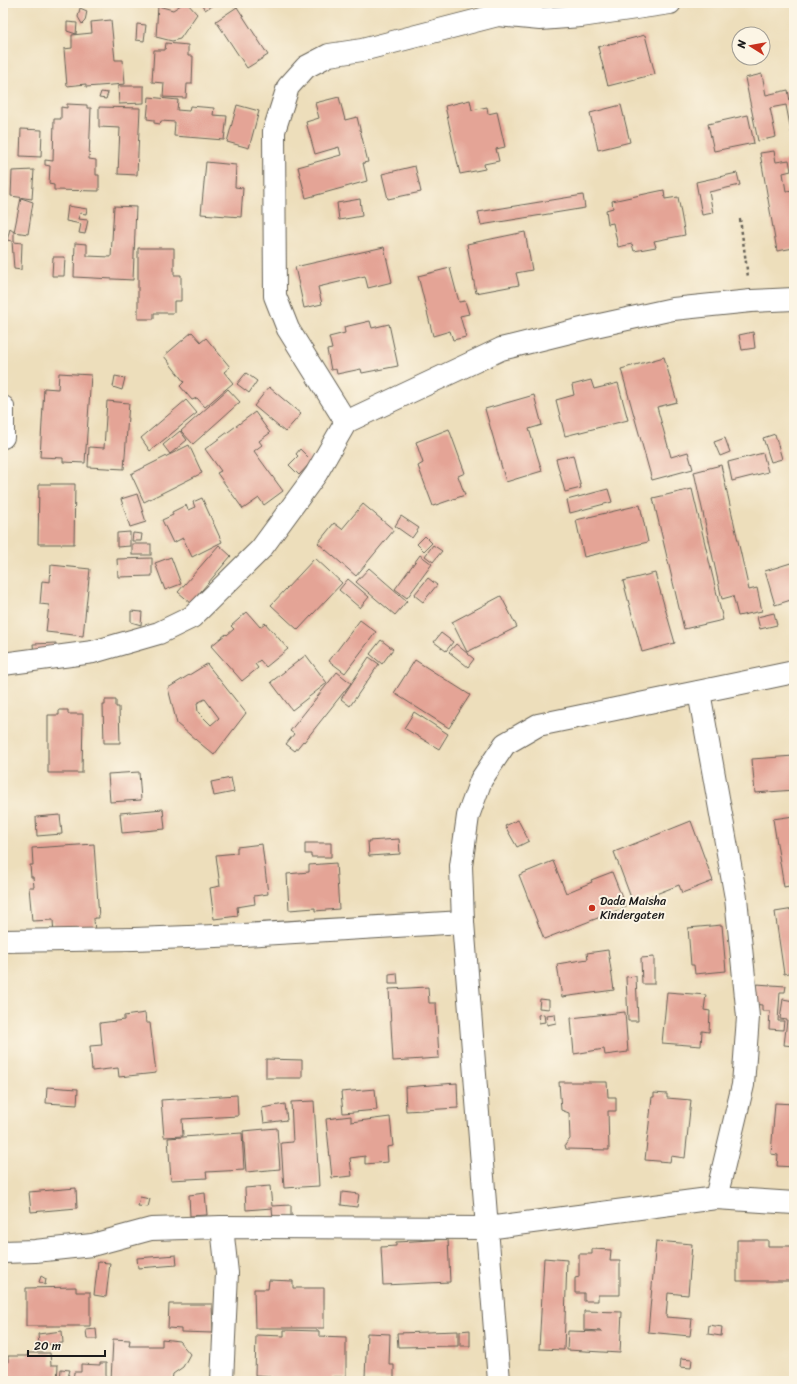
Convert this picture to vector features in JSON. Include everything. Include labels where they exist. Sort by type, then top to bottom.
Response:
[{"type":"street","points":[[346,422],[288,329],[275,296],[274,131],[288,87],[306,67],[329,55],[362,50],[498,15],[538,11],[581,16],[670,3]]},
{"type":"street","points":[[3,664],[93,652],[159,633],[192,617],[261,549],[316,474],[346,422],[501,349],[586,328],[674,309],[751,301],[794,299]]},
{"type":"street","points":[[3,407],[3,436]]},
{"type":"street","points":[[499,1381],[463,922],[461,866],[468,816],[482,780],[505,744],[538,725],[794,672]]},
{"type":"street","points":[[699,692],[736,898],[748,1017],[743,1085],[716,1198]]},
{"type":"street","points":[[3,941],[134,939],[463,922]]},
{"type":"street","points":[[3,1252],[35,1251],[92,1245],[151,1229],[222,1227],[487,1228],[716,1198],[794,1203]]},
{"type":"street","points":[[222,1227],[227,1273],[222,1381]]},
{"type":"path","points":[[740,219],[751,301]]},
{"type":"building","points":[[184,3],[187,3],[197,14],[180,39],[172,41],[156,37],[158,6],[173,10]]},
{"type":"building","points":[[201,3],[216,3],[205,10]]},
{"type":"building","points":[[237,7],[268,55],[247,68],[216,21]]},
{"type":"building","points":[[80,8],[87,11],[85,21],[82,24],[78,17]]},
{"type":"building","points":[[111,20],[115,60],[123,60],[125,84],[86,87],[86,84],[67,86],[64,49],[72,48],[72,35],[92,33],[91,22]]},
{"type":"building","points":[[67,22],[77,23],[76,34],[67,31]]},
{"type":"building","points":[[137,24],[146,25],[144,41],[136,40]]},
{"type":"building","points":[[645,35],[655,74],[608,86],[598,47]]},
{"type":"building","points":[[166,43],[188,45],[188,56],[193,56],[192,84],[187,84],[186,98],[163,97],[164,83],[152,82],[154,50],[165,50]]},
{"type":"building","points":[[762,74],[766,95],[788,90],[792,112],[794,112],[794,136],[792,136],[786,105],[770,108],[776,137],[758,141],[745,78]]},
{"type":"building","points":[[118,86],[144,86],[144,103],[119,104]]},
{"type":"building","points":[[101,92],[108,93],[106,99],[99,98]]},
{"type":"building","points":[[149,97],[178,100],[177,110],[189,111],[190,106],[214,108],[213,115],[227,116],[224,140],[174,136],[175,122],[161,121],[160,124],[154,123],[154,120],[147,119]]},
{"type":"building","points":[[339,97],[345,120],[357,117],[368,162],[363,163],[367,181],[306,198],[298,167],[341,155],[339,147],[315,154],[306,122],[319,118],[315,103]]},
{"type":"building","points":[[470,100],[472,110],[487,107],[488,114],[497,112],[505,147],[496,149],[499,161],[484,164],[485,169],[460,174],[445,106]]},
{"type":"building","points":[[67,104],[87,105],[87,108],[91,108],[89,159],[96,160],[96,175],[99,175],[99,191],[54,190],[54,185],[49,184],[50,166],[45,165],[45,160],[53,161],[54,119],[61,119],[61,107],[67,108]]},
{"type":"building","points":[[237,105],[259,111],[249,148],[227,142]]},
{"type":"building","points":[[621,105],[630,142],[598,150],[590,113]]},
{"type":"building","points":[[99,107],[140,108],[137,175],[118,174],[120,128],[99,127]]},
{"type":"building","points":[[748,115],[754,143],[714,151],[708,124]]},
{"type":"building","points":[[21,129],[42,130],[41,157],[20,156]]},
{"type":"building","points":[[774,151],[776,162],[789,160],[791,171],[783,173],[786,191],[794,190],[794,248],[777,251],[760,153]]},
{"type":"building","points":[[206,162],[236,165],[235,187],[243,188],[241,217],[201,214]]},
{"type":"building","points":[[415,166],[421,192],[388,199],[382,174]]},
{"type":"building","points":[[34,170],[32,199],[11,196],[12,171]]},
{"type":"building","points":[[737,173],[740,185],[709,192],[713,213],[702,215],[696,182]]},
{"type":"building","points":[[664,190],[665,199],[678,197],[685,235],[654,241],[656,247],[634,251],[632,244],[618,247],[613,223],[608,224],[606,210],[613,208],[612,201]]},
{"type":"building","points":[[583,195],[585,208],[481,225],[478,212]]},
{"type":"building","points":[[21,198],[33,202],[28,234],[14,232]]},
{"type":"building","points":[[360,199],[362,216],[339,220],[337,203]]},
{"type":"building","points":[[68,206],[87,209],[86,214],[80,213],[78,219],[88,220],[85,234],[79,233],[81,224],[66,221]]},
{"type":"building","points":[[114,206],[136,207],[133,280],[74,277],[75,243],[87,244],[87,256],[111,257]]},
{"type":"building","points":[[10,229],[14,232],[14,242],[22,243],[21,270],[14,269],[12,241],[7,240]]},
{"type":"building","points":[[525,232],[532,270],[516,273],[519,285],[476,293],[467,244]]},
{"type":"building","points":[[384,247],[392,282],[368,288],[365,276],[318,287],[322,304],[304,308],[295,267]]},
{"type":"building","points":[[138,248],[174,248],[174,275],[181,275],[181,301],[174,301],[174,313],[154,313],[154,319],[138,319]]},
{"type":"building","points":[[53,257],[65,257],[64,276],[52,276]]},
{"type":"building","points":[[450,268],[459,302],[465,301],[469,314],[460,316],[466,337],[453,340],[450,331],[433,336],[418,276]]},
{"type":"building","points":[[370,321],[372,328],[389,324],[398,366],[362,373],[361,369],[337,374],[336,369],[331,370],[327,350],[332,349],[329,337],[345,333],[344,327]]},
{"type":"building","points":[[192,332],[201,342],[206,338],[230,367],[224,372],[233,383],[205,407],[197,398],[192,400],[180,386],[184,382],[164,356]]},
{"type":"building","points":[[753,332],[755,348],[742,350],[739,335]]},
{"type":"building","points":[[664,357],[677,402],[657,407],[671,457],[688,452],[693,469],[652,480],[621,369]]},
{"type":"building","points":[[59,373],[91,375],[85,463],[63,462],[63,458],[40,457],[44,388],[58,389]]},
{"type":"building","points":[[246,373],[257,381],[249,393],[237,384]]},
{"type":"building","points":[[115,376],[125,378],[122,390],[113,387]]},
{"type":"building","points":[[591,380],[594,389],[618,383],[628,420],[565,436],[556,400],[574,395],[572,385]]},
{"type":"building","points":[[269,387],[301,414],[285,432],[254,406]]},
{"type":"building","points":[[228,389],[240,402],[193,444],[181,431]]},
{"type":"building","points":[[534,395],[542,425],[529,429],[542,471],[506,482],[485,409]]},
{"type":"building","points":[[186,400],[197,413],[150,451],[141,438]]},
{"type":"building","points":[[107,401],[129,403],[124,469],[88,467],[89,447],[104,448]]},
{"type":"building","points":[[255,412],[270,433],[259,441],[262,445],[254,451],[283,491],[264,505],[259,498],[243,509],[217,473],[221,471],[205,449]]},
{"type":"building","points":[[449,429],[465,473],[458,476],[465,495],[433,506],[418,466],[423,463],[416,442]]},
{"type":"building","points":[[180,431],[187,440],[170,454],[163,445]]},
{"type":"building","points":[[775,434],[782,459],[771,462],[763,438]]},
{"type":"building","points":[[725,438],[730,452],[720,456],[714,442]]},
{"type":"building","points":[[189,445],[202,473],[144,502],[131,474]]},
{"type":"building","points":[[300,449],[312,461],[299,475],[289,465],[298,456],[296,454]]},
{"type":"building","points":[[763,453],[768,472],[732,481],[728,462]]},
{"type":"building","points":[[573,455],[581,488],[565,492],[556,459]]},
{"type":"building","points":[[721,465],[749,590],[757,588],[762,611],[738,616],[733,596],[722,599],[694,472]]},
{"type":"building","points":[[39,484],[75,484],[74,544],[38,544]]},
{"type":"building","points":[[608,489],[612,502],[570,513],[567,500]]},
{"type":"building","points":[[692,489],[723,620],[684,629],[653,498]]},
{"type":"building","points":[[137,494],[146,522],[130,527],[121,499]]},
{"type":"building","points":[[202,498],[222,542],[192,557],[183,538],[173,543],[162,520],[173,515],[172,512],[186,505],[188,510],[195,507],[193,502]]},
{"type":"building","points":[[363,504],[394,530],[356,576],[318,543],[334,523],[342,529]]},
{"type":"building","points":[[640,505],[648,542],[584,557],[576,520]]},
{"type":"building","points":[[401,516],[419,528],[412,538],[395,526]]},
{"type":"building","points":[[130,532],[130,546],[117,547],[117,533]]},
{"type":"building","points":[[133,533],[142,534],[141,541],[132,541]]},
{"type":"building","points":[[425,536],[432,543],[424,551],[417,544]]},
{"type":"building","points":[[132,544],[151,544],[151,555],[132,555]]},
{"type":"building","points":[[219,545],[231,556],[191,603],[178,592]]},
{"type":"building","points":[[433,545],[442,551],[433,562],[425,556]]},
{"type":"building","points":[[420,555],[432,564],[407,598],[395,589]]},
{"type":"building","points":[[171,557],[181,584],[165,590],[155,563]]},
{"type":"building","points":[[152,558],[152,576],[118,577],[117,559]]},
{"type":"building","points":[[315,558],[342,583],[298,630],[271,605]]},
{"type":"building","points":[[794,562],[794,599],[775,605],[765,571]]},
{"type":"building","points":[[51,565],[90,569],[83,636],[46,632],[49,605],[40,604],[42,581],[50,582]]},
{"type":"building","points":[[369,568],[407,601],[395,615],[356,582]]},
{"type":"building","points":[[655,573],[675,643],[642,652],[623,581]]},
{"type":"building","points":[[428,578],[437,585],[423,602],[414,595]]},
{"type":"building","points":[[348,579],[369,597],[360,608],[339,590]]},
{"type":"building","points":[[501,596],[517,627],[467,652],[452,622]]},
{"type":"building","points":[[131,611],[142,612],[141,625],[131,622]]},
{"type":"building","points":[[247,612],[260,627],[265,623],[288,649],[266,667],[260,660],[255,664],[258,668],[242,681],[211,646],[234,629],[231,626]]},
{"type":"building","points":[[774,613],[777,625],[760,629],[757,617]]},
{"type":"building","points":[[360,620],[376,632],[345,673],[329,661]]},
{"type":"building","points":[[441,633],[453,642],[446,651],[434,642]]},
{"type":"building","points":[[381,640],[393,649],[382,664],[370,654]]},
{"type":"building","points":[[56,643],[56,655],[34,656],[33,644]]},
{"type":"building","points":[[456,644],[474,659],[468,667],[449,652]]},
{"type":"building","points":[[306,655],[327,683],[292,710],[271,682]]},
{"type":"building","points":[[369,657],[379,664],[350,706],[341,699]]},
{"type":"building","points":[[415,660],[470,695],[449,728],[394,693]]},
{"type":"building","points":[[207,664],[246,713],[214,755],[177,724],[168,688]],"holes":[[[205,699],[219,718],[211,725],[198,712],[197,703]]]},
{"type":"building","points":[[337,672],[351,683],[304,742],[303,741],[295,751],[286,744],[294,734],[290,731]]},
{"type":"building","points":[[105,700],[116,700],[116,707],[119,707],[120,743],[104,743],[103,705],[105,705]]},
{"type":"building","points":[[59,710],[68,710],[68,714],[83,714],[82,773],[48,773],[48,715],[59,715]]},
{"type":"building","points":[[414,712],[448,734],[439,749],[404,728]]},
{"type":"building","points":[[794,756],[794,790],[755,793],[752,759]]},
{"type":"building","points":[[139,772],[141,800],[110,802],[108,774]]},
{"type":"building","points":[[231,778],[234,792],[214,796],[211,782]]},
{"type":"building","points":[[163,809],[165,829],[122,833],[120,813]]},
{"type":"building","points":[[60,815],[62,834],[37,836],[36,817]]},
{"type":"building","points":[[794,816],[794,885],[784,887],[773,819]]},
{"type":"building","points":[[518,820],[529,841],[517,847],[505,826]]},
{"type":"building","points":[[691,821],[713,881],[682,893],[679,885],[633,903],[614,852]]},
{"type":"building","points":[[399,839],[400,854],[369,856],[368,841]]},
{"type":"building","points":[[305,843],[331,843],[331,857],[311,857],[311,854],[305,854]]},
{"type":"building","points":[[94,844],[99,918],[94,918],[95,933],[54,936],[53,920],[32,921],[29,887],[34,887],[30,865],[33,865],[32,848]]},
{"type":"building","points":[[262,844],[268,894],[254,896],[255,904],[237,907],[238,916],[214,919],[210,888],[220,886],[216,855],[237,853],[237,847]]},
{"type":"building","points":[[553,861],[566,893],[592,882],[591,880],[612,872],[626,907],[544,939],[519,875]]},
{"type":"building","points":[[336,863],[339,909],[315,911],[315,908],[289,910],[287,874],[309,872],[309,865]]},
{"type":"building","points":[[794,909],[794,972],[784,974],[775,912]]},
{"type":"building","points":[[722,925],[726,971],[695,974],[694,965],[691,965],[688,928]]},
{"type":"building","points":[[608,950],[614,990],[562,997],[557,964],[588,959],[587,953]]},
{"type":"building","points":[[654,957],[654,984],[642,984],[641,958]]},
{"type":"building","points":[[397,973],[398,984],[389,984],[389,974]]},
{"type":"building","points":[[636,976],[638,1021],[628,1021],[626,977]]},
{"type":"building","points":[[756,984],[786,986],[785,992],[780,992],[778,1021],[784,1021],[783,1030],[769,1029],[770,1011],[762,1011],[762,1005],[754,1004]]},
{"type":"building","points":[[428,987],[429,1003],[436,1003],[439,1058],[393,1061],[389,989]]},
{"type":"building","points":[[667,992],[706,995],[704,1010],[710,1011],[709,1032],[702,1031],[701,1046],[662,1043]]},
{"type":"building","points":[[540,999],[549,1000],[549,1009],[539,1008]]},
{"type":"building","points":[[783,999],[794,1001],[794,1046],[784,1045],[787,1020],[780,1019]]},
{"type":"building","points":[[625,1012],[628,1052],[605,1055],[604,1049],[574,1054],[571,1018]]},
{"type":"building","points":[[145,1013],[146,1023],[150,1023],[156,1073],[119,1077],[118,1068],[92,1071],[90,1046],[102,1045],[100,1023],[124,1020],[124,1016]]},
{"type":"building","points":[[544,1014],[545,1022],[539,1023],[538,1015]]},
{"type":"building","points":[[555,1014],[556,1023],[547,1025],[546,1015]]},
{"type":"building","points":[[266,1059],[302,1060],[302,1078],[266,1078]]},
{"type":"building","points":[[559,1082],[607,1082],[608,1097],[616,1097],[616,1111],[608,1111],[609,1150],[566,1149],[565,1145],[570,1139],[569,1113],[561,1110]]},
{"type":"building","points":[[457,1083],[458,1108],[406,1111],[405,1087]]},
{"type":"building","points":[[47,1087],[78,1089],[77,1105],[46,1103]]},
{"type":"building","points":[[375,1089],[377,1110],[343,1113],[341,1092]]},
{"type":"building","points":[[654,1093],[667,1094],[667,1098],[691,1100],[685,1158],[671,1156],[670,1162],[645,1160],[652,1097],[654,1097]]},
{"type":"building","points":[[237,1095],[238,1116],[182,1119],[183,1136],[164,1137],[161,1100]]},
{"type":"building","points":[[314,1101],[319,1186],[284,1188],[281,1143],[293,1142],[291,1102]]},
{"type":"building","points":[[775,1103],[794,1104],[794,1167],[777,1166],[778,1155],[771,1154]]},
{"type":"building","points":[[285,1104],[287,1120],[264,1123],[262,1108]]},
{"type":"building","points":[[351,1116],[351,1122],[390,1117],[393,1146],[387,1147],[388,1162],[365,1164],[365,1156],[350,1158],[352,1176],[332,1178],[326,1119]]},
{"type":"building","points":[[277,1128],[280,1169],[246,1172],[243,1131]]},
{"type":"building","points":[[242,1133],[244,1170],[206,1172],[207,1178],[171,1180],[168,1138]]},
{"type":"building","points":[[270,1186],[272,1206],[291,1205],[291,1217],[273,1218],[272,1208],[246,1210],[245,1188]]},
{"type":"building","points":[[76,1188],[77,1208],[31,1212],[29,1192]]},
{"type":"building","points":[[342,1192],[359,1194],[357,1207],[341,1205]]},
{"type":"building","points":[[205,1193],[207,1215],[190,1216],[189,1195]]},
{"type":"building","points":[[140,1197],[150,1199],[148,1207],[138,1206]]},
{"type":"building","points":[[448,1239],[450,1282],[383,1285],[381,1247],[396,1246],[396,1242]]},
{"type":"building","points":[[737,1240],[768,1240],[768,1246],[794,1246],[794,1281],[737,1281]]},
{"type":"building","points":[[656,1241],[692,1244],[688,1295],[668,1293],[666,1317],[692,1319],[690,1336],[648,1332]]},
{"type":"building","points":[[592,1249],[611,1250],[610,1261],[620,1261],[620,1295],[598,1295],[598,1301],[584,1301],[584,1293],[575,1293],[575,1278],[579,1277],[579,1254],[592,1254]]},
{"type":"building","points":[[176,1255],[177,1265],[138,1268],[137,1258]]},
{"type":"building","points":[[544,1258],[567,1260],[564,1350],[539,1349]]},
{"type":"building","points":[[98,1262],[110,1263],[106,1297],[94,1295]]},
{"type":"building","points":[[41,1276],[46,1279],[45,1285],[39,1282]]},
{"type":"building","points":[[269,1280],[293,1281],[293,1288],[324,1288],[324,1328],[255,1328],[254,1289],[268,1289]]},
{"type":"building","points":[[76,1287],[76,1292],[90,1292],[90,1326],[26,1326],[26,1288]]},
{"type":"building","points":[[169,1304],[212,1304],[213,1333],[181,1332],[181,1329],[168,1328]]},
{"type":"building","points":[[584,1311],[622,1312],[620,1353],[567,1350],[568,1331],[601,1332],[584,1330]]},
{"type":"building","points":[[709,1325],[722,1327],[721,1336],[708,1334]]},
{"type":"building","points":[[96,1329],[97,1339],[87,1339],[86,1330]]},
{"type":"building","points":[[284,1330],[319,1331],[319,1336],[346,1337],[346,1377],[333,1377],[333,1381],[270,1379],[269,1376],[255,1375],[256,1335],[284,1336]]},
{"type":"building","points":[[470,1330],[470,1346],[460,1346],[460,1331]]},
{"type":"building","points":[[62,1331],[63,1343],[39,1345],[38,1334]]},
{"type":"building","points":[[458,1331],[458,1346],[398,1347],[397,1333]]},
{"type":"building","points":[[367,1333],[390,1334],[389,1365],[394,1365],[394,1378],[365,1377]]},
{"type":"building","points":[[113,1339],[130,1340],[129,1346],[162,1346],[162,1339],[179,1341],[190,1354],[183,1367],[173,1374],[172,1381],[111,1381]]},
{"type":"building","points":[[28,1353],[50,1353],[51,1365],[58,1365],[57,1381],[3,1381],[3,1363],[8,1363],[8,1356],[27,1356]]},
{"type":"building","points":[[681,1358],[692,1359],[691,1368],[680,1367]]},
{"type":"building","points":[[100,1363],[106,1363],[106,1381],[73,1381],[74,1372],[81,1372],[81,1364],[100,1365]]},
{"type":"building","points":[[61,1369],[70,1370],[67,1380],[60,1379]]},
{"type":"place","name":"Dada Maisha Kindergaten","points":[[592,908]]}]
